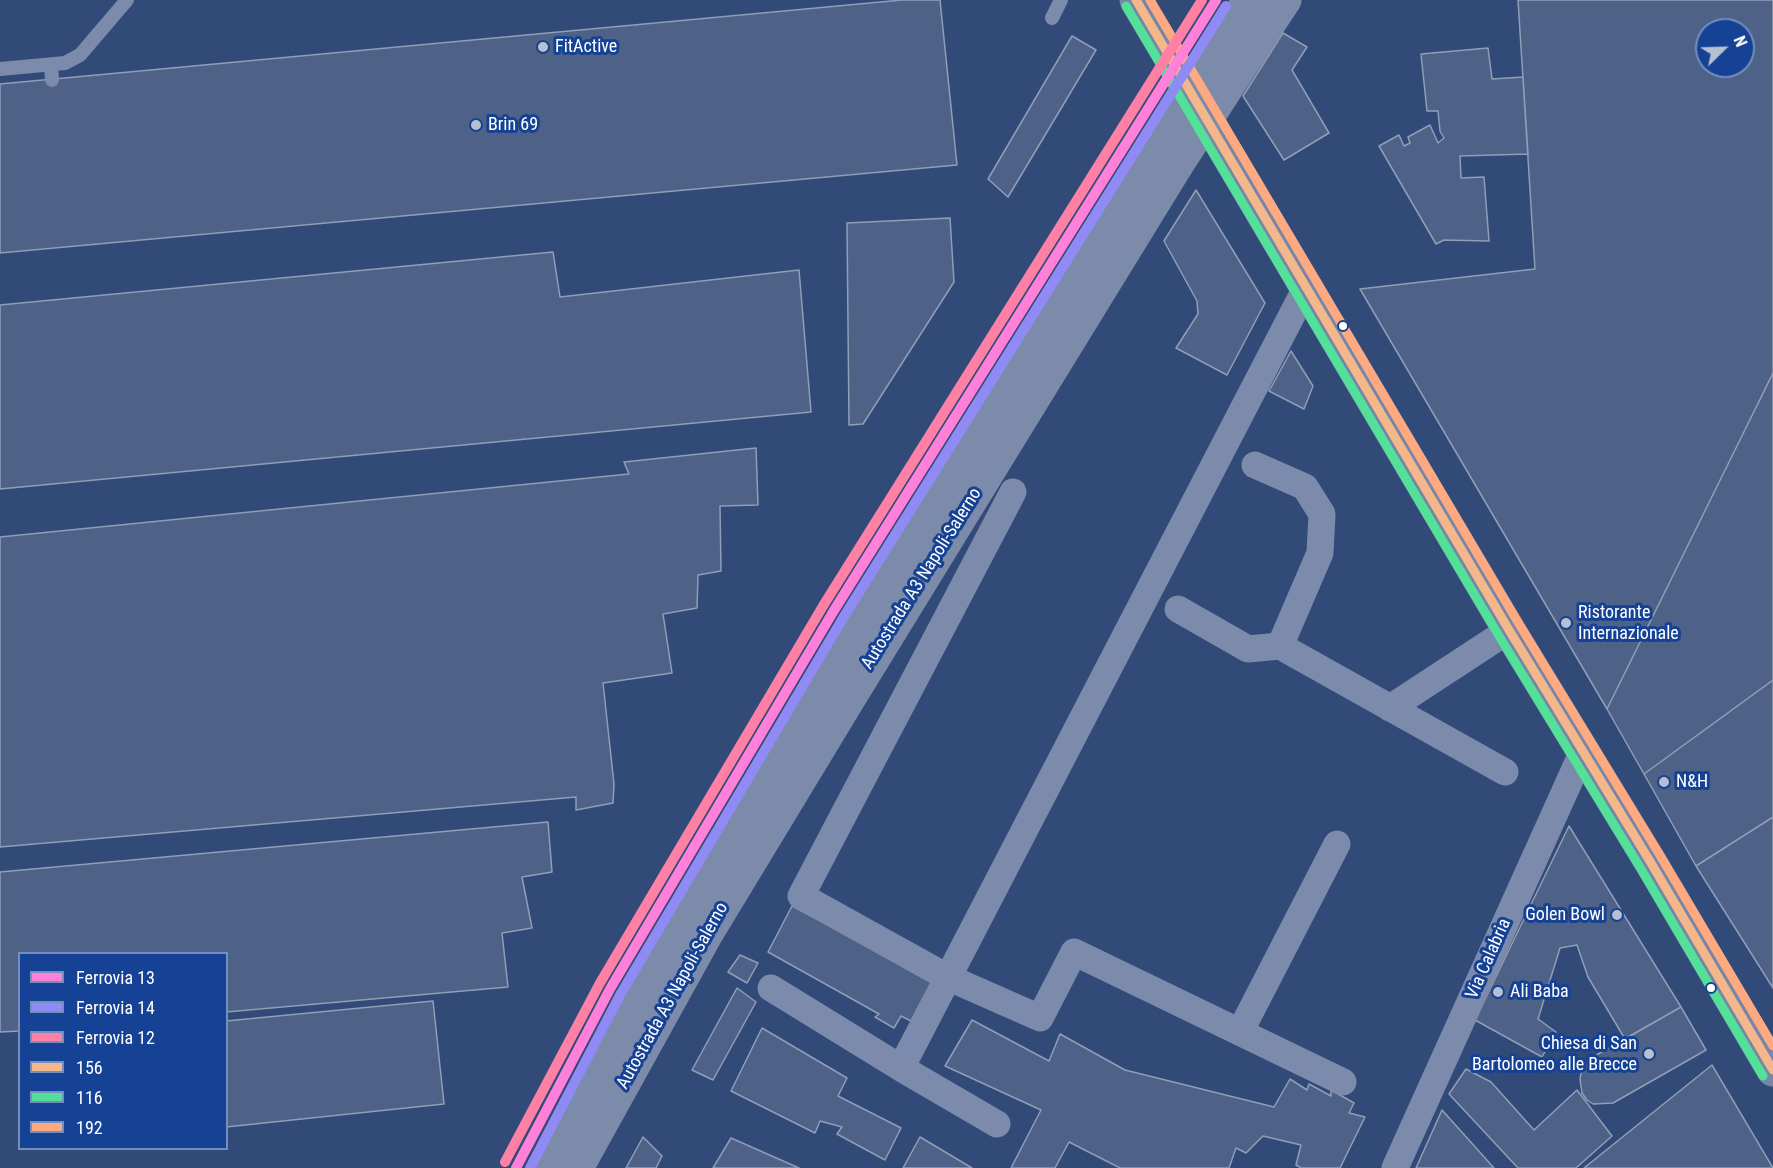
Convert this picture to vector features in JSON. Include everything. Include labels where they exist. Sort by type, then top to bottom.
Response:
[{"type":"highway","name":"Autostrada A3 Napoli-Salerno","points":[[577,1168],[706,935],[852,694],[1170,153],[1218,49],[1249,0]]},
{"type":"highway","name":"Autostrada A3 Napoli-Salerno","points":[[546,1168],[682,923],[828,681],[1170,153],[1234,77],[1285,0]]},
{"type":"main road","points":[[1136,0],[1773,1070]]},
{"type":"street","points":[[901,1068],[1306,288]]},
{"type":"street","points":[[1255,465],[1305,487],[1322,514],[1320,553],[1280,646]]},
{"type":"street","points":[[1013,492],[801,896],[947,977],[1040,1018],[1074,952],[1343,1082]]},
{"type":"street","points":[[1178,609],[1248,649],[1280,646],[1505,772]]},
{"type":"street","points":[[1390,708],[1509,630]]},
{"type":"street","name":"Via Calabria","points":[[1395,1168],[1583,751]]},
{"type":"street","points":[[1240,1032],[1337,844]]},
{"type":"street","points":[[771,988],[997,1124]]},
{"type":"lane","points":[[0,69],[64,63],[80,54],[127,0]]},
{"type":"lane","points":[[1052,18],[1061,0]]},
{"type":"lane","points":[[51,65],[52,80]]},
{"type":"building","name":"Brin 69","points":[[902,0],[940,0],[957,165],[0,253],[0,84]]},
{"type":"building","points":[[1518,0],[1773,0],[1773,373],[1607,709],[1360,289],[1535,269]]},
{"type":"building","points":[[1283,33],[1307,47],[1292,70],[1329,133],[1284,160],[1243,96]]},
{"type":"building","points":[[1072,36],[1096,50],[1008,197],[988,179]]},
{"type":"building","points":[[1488,48],[1492,79],[1523,77],[1528,154],[1460,156],[1461,178],[1484,177],[1489,241],[1444,240],[1436,244],[1379,146],[1399,135],[1404,146],[1410,143],[1408,137],[1430,125],[1438,143],[1444,138],[1440,131],[1438,111],[1427,111],[1421,54]]},
{"type":"building","points":[[1196,190],[1265,303],[1227,375],[1176,348],[1198,314],[1197,301],[1164,241]]},
{"type":"building","points":[[950,218],[954,282],[863,424],[849,425],[847,223]]},
{"type":"building","points":[[553,252],[560,297],[799,270],[811,412],[0,489],[0,305]]},
{"type":"building","points":[[1291,351],[1313,386],[1304,409],[1269,391]]},
{"type":"building","points":[[1773,373],[1773,680],[1644,774],[1607,709]]},
{"type":"building","points":[[756,448],[758,505],[720,506],[721,571],[698,575],[697,608],[663,614],[672,673],[603,683],[614,784],[613,803],[576,810],[576,797],[0,847],[0,537],[629,474],[624,462]]},
{"type":"building","points":[[1773,680],[1773,817],[1696,866],[1644,774]]},
{"type":"building","points":[[1773,817],[1773,988],[1696,866]]},
{"type":"building","points":[[548,822],[552,872],[522,877],[532,928],[502,933],[508,987],[228,1012],[228,952],[18,952],[18,1031],[0,1032],[0,872]]},
{"type":"building","points":[[1569,826],[1681,1007],[1625,1039],[1588,977],[1577,945],[1560,948],[1538,1019],[1556,1032],[1542,1057],[1475,1020]]},
{"type":"building","points":[[792,906],[933,979],[911,1021],[901,1016],[894,1028],[875,1017],[879,1014],[768,952]]},
{"type":"building","points":[[740,955],[758,963],[747,983],[728,972]]},
{"type":"building","points":[[737,988],[756,1002],[713,1080],[692,1070]]},
{"type":"building","points":[[433,1001],[444,1104],[228,1127],[228,1021]]},
{"type":"building","name":"Chiesa di San Bartolomeo alle Brecce","points":[[1681,1007],[1706,1050],[1613,1103],[1593,1104],[1587,1100],[1582,1093],[1580,1079],[1581,1073],[1591,1058]]},
{"type":"building","points":[[972,1020],[1049,1061],[1060,1034],[1125,1070],[1274,1107],[1290,1079],[1307,1090],[1309,1084],[1331,1096],[1331,1090],[1354,1103],[1349,1113],[1365,1117],[1340,1168],[1301,1168],[1296,1165],[1301,1145],[1263,1136],[1246,1153],[1236,1148],[1229,1168],[1120,1168],[1069,1142],[1055,1168],[1011,1168],[1041,1110],[945,1066]]},
{"type":"building","points":[[762,1028],[847,1078],[838,1096],[901,1128],[885,1160],[837,1134],[842,1127],[820,1121],[815,1133],[731,1091]]},
{"type":"building","points":[[1712,1065],[1773,1168],[1584,1168]]},
{"type":"building","points":[[1466,1069],[1491,1082],[1534,1130],[1577,1090],[1612,1136],[1576,1168],[1518,1168],[1449,1094]]},
{"type":"building","points":[[1442,1110],[1494,1168],[1416,1168]]},
{"type":"building","points":[[643,1137],[662,1156],[656,1168],[626,1168]]},
{"type":"building","points":[[920,1137],[972,1168],[903,1168]]},
{"type":"building","points":[[731,1138],[799,1168],[713,1168]]},
{"type":"rail line","name":"12","points":[[505,1162],[600,983],[823,606],[1202,0]]},
{"type":"rail line","name":"13","points":[[516,1168],[610,989],[833,612],[1216,0]]},
{"type":"rail line","name":"14","points":[[530,1168],[620,995],[843,618],[1226,6]]},
{"type":"transit line","name":"156","points":[[1136,0],[1773,1070]]},
{"type":"transit line","name":"192","points":[[1150,0],[1519,624],[1773,1046]]},
{"type":"transit line","name":"116","points":[[1126,6],[1763,1076]]},
{"type":"place","name":"FitActive","points":[[543,47]]},
{"type":"place","name":"Brin 69","points":[[476,125]]},
{"type":"place","name":"Ristorante Internazionale","points":[[1566,623]]},
{"type":"place","name":"N&H","points":[[1664,782]]},
{"type":"place","name":"Golen Bowl","points":[[1617,915]]},
{"type":"place","name":"Ali Baba","points":[[1498,992]]},
{"type":"place","name":"Chiesa di San Bartolomeo alle Brecce","points":[[1649,1054]]}]
